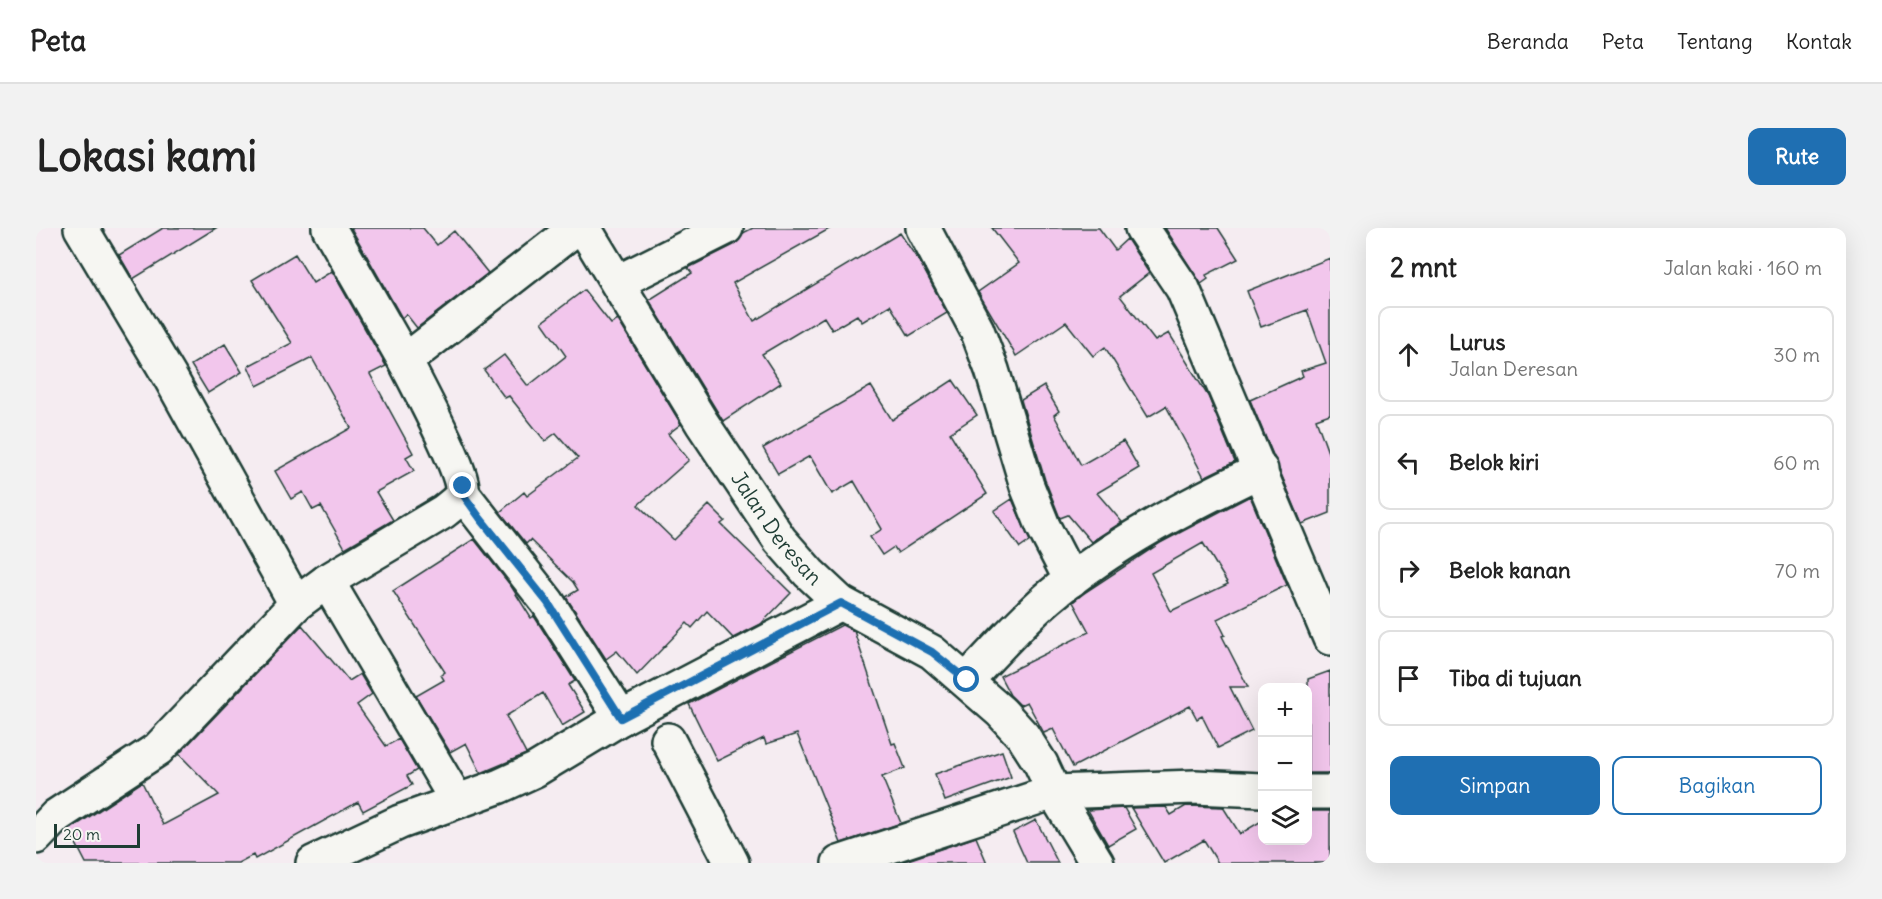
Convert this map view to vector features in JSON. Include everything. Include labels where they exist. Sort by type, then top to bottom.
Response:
[{"type":"street","points":[[81,228],[170,377],[296,604]]},
{"type":"street","points":[[329,228],[405,361],[455,464],[462,493],[548,603],[621,718]]},
{"type":"street","points":[[405,361],[576,228]]},
{"type":"street","name":"Jalan Deresan","points":[[584,228],[702,423],[780,540],[809,573],[841,603],[932,652],[967,680],[1023,736],[1097,863]]},
{"type":"street","points":[[618,282],[726,228]]},
{"type":"street","points":[[923,228],[977,330],[992,370],[1027,486],[1043,526],[1071,580]]},
{"type":"street","points":[[1142,228],[1183,289],[1330,638]]},
{"type":"street","points":[[967,680],[1019,625],[1071,580],[1154,524],[1261,470]]},
{"type":"street","points":[[36,837],[56,816],[158,749],[296,604],[327,581],[443,512],[462,493]]},
{"type":"street","points":[[327,581],[457,801]]},
{"type":"street","points":[[313,863],[400,822],[535,770],[621,718],[841,603]]},
{"type":"street","points":[[668,740],[732,863]]},
{"type":"street","points":[[842,863],[1054,792],[1195,787],[1258,790]]},
{"type":"street","points":[[1312,792],[1330,792]]},
{"type":"street","points":[[36,858],[38,863]]},
{"type":"building","points":[[163,228],[216,228],[133,279],[119,255]]},
{"type":"building","points":[[351,228],[423,228],[437,245],[454,231],[488,273],[417,328],[406,314],[402,318]]},
{"type":"building","points":[[753,228],[831,228],[733,283],[754,321],[900,233],[922,266],[947,313],[909,336],[890,305],[862,322],[857,315],[832,330],[824,317],[762,354],[781,383],[723,421],[649,300],[692,273],[688,268],[734,245],[743,233]]},
{"type":"building","points":[[992,228],[1099,228],[1115,250],[1127,239],[1149,273],[1120,296],[1155,341],[1169,333],[1208,396],[1235,462],[1204,477],[1166,406],[1148,417],[1105,347],[1093,356],[1066,322],[1016,356],[978,292],[1019,263]]},
{"type":"building","points":[[1165,228],[1218,228],[1238,259],[1206,275],[1208,279],[1201,284]]},
{"type":"building","points":[[295,254],[313,283],[332,271],[386,366],[370,374],[413,453],[406,457],[414,471],[376,492],[393,520],[345,548],[321,506],[313,510],[303,492],[291,499],[275,471],[351,428],[312,358],[257,386],[248,366],[292,343],[252,280]]},
{"type":"building","points":[[1330,258],[1330,414],[1316,419],[1330,458],[1330,513],[1302,524],[1250,400],[1303,376],[1301,371],[1326,363],[1307,310],[1261,327],[1247,291]]},
{"type":"building","points":[[584,290],[611,324],[618,320],[681,424],[668,434],[689,460],[638,505],[674,540],[709,505],[725,521],[721,524],[791,593],[761,624],[733,638],[707,611],[692,628],[687,623],[637,675],[617,651],[606,659],[566,597],[578,590],[573,582],[530,540],[526,544],[500,512],[524,492],[527,496],[578,458],[556,433],[545,441],[509,396],[505,398],[484,370],[504,355],[528,386],[566,356],[542,322]]},
{"type":"building","points":[[225,344],[242,372],[208,393],[191,365]]},
{"type":"building","points":[[953,380],[977,415],[950,433],[987,494],[898,553],[894,547],[882,555],[870,537],[882,529],[854,481],[832,494],[810,456],[778,474],[763,448],[871,386],[892,420]]},
{"type":"building","points":[[1044,386],[1059,411],[1054,415],[1081,465],[1123,441],[1139,468],[1097,493],[1122,522],[1091,542],[1068,515],[1060,518],[1045,480],[1021,400]]},
{"type":"building","points":[[1250,496],[1287,585],[1217,619],[1225,635],[1222,636],[1248,687],[1230,687],[1252,731],[1218,748],[1202,716],[1197,719],[1190,706],[1073,767],[1053,729],[1044,733],[1027,702],[1020,705],[1010,695],[1000,676],[1089,632],[1073,602],[1160,543]],"holes":[[[1203,543],[1228,584],[1171,611],[1151,573]]]},
{"type":"building","points":[[1012,499],[1030,541],[1020,548],[994,511]]},
{"type":"building","points":[[474,539],[511,586],[531,618],[534,616],[575,681],[568,685],[585,712],[562,726],[543,693],[506,716],[526,754],[481,773],[466,743],[450,752],[416,696],[444,680],[441,675],[445,672],[393,591]]},
{"type":"building","points":[[302,625],[349,681],[360,674],[372,694],[357,705],[386,746],[399,739],[417,770],[407,776],[412,785],[363,811],[358,802],[255,859],[253,855],[238,863],[86,863],[69,830],[142,782],[163,825],[219,795],[179,754]]},
{"type":"building","points":[[842,625],[854,631],[892,744],[895,743],[905,768],[882,777],[901,823],[841,843],[797,734],[766,744],[764,738],[717,761],[689,704]]},
{"type":"building","points":[[1330,671],[1330,773],[1312,773],[1312,683],[1308,683],[1308,679]]},
{"type":"building","points":[[1002,751],[1011,777],[945,801],[935,774]]},
{"type":"building","points":[[1186,806],[1223,807],[1240,834],[1258,823],[1258,845],[1312,845],[1312,811],[1330,811],[1330,863],[1218,863],[1204,840],[1164,863],[1131,808],[1166,807],[1171,815]]},
{"type":"building","points":[[1124,808],[1136,829],[1108,845],[1088,810]]},
{"type":"building","points":[[1036,820],[1058,863],[1027,863],[1013,832]]},
{"type":"building","points":[[976,837],[987,863],[899,863]]},
{"type":"route","points":[[463,486],[462,493],[548,603],[621,718],[841,603],[932,652],[967,680]]}]
